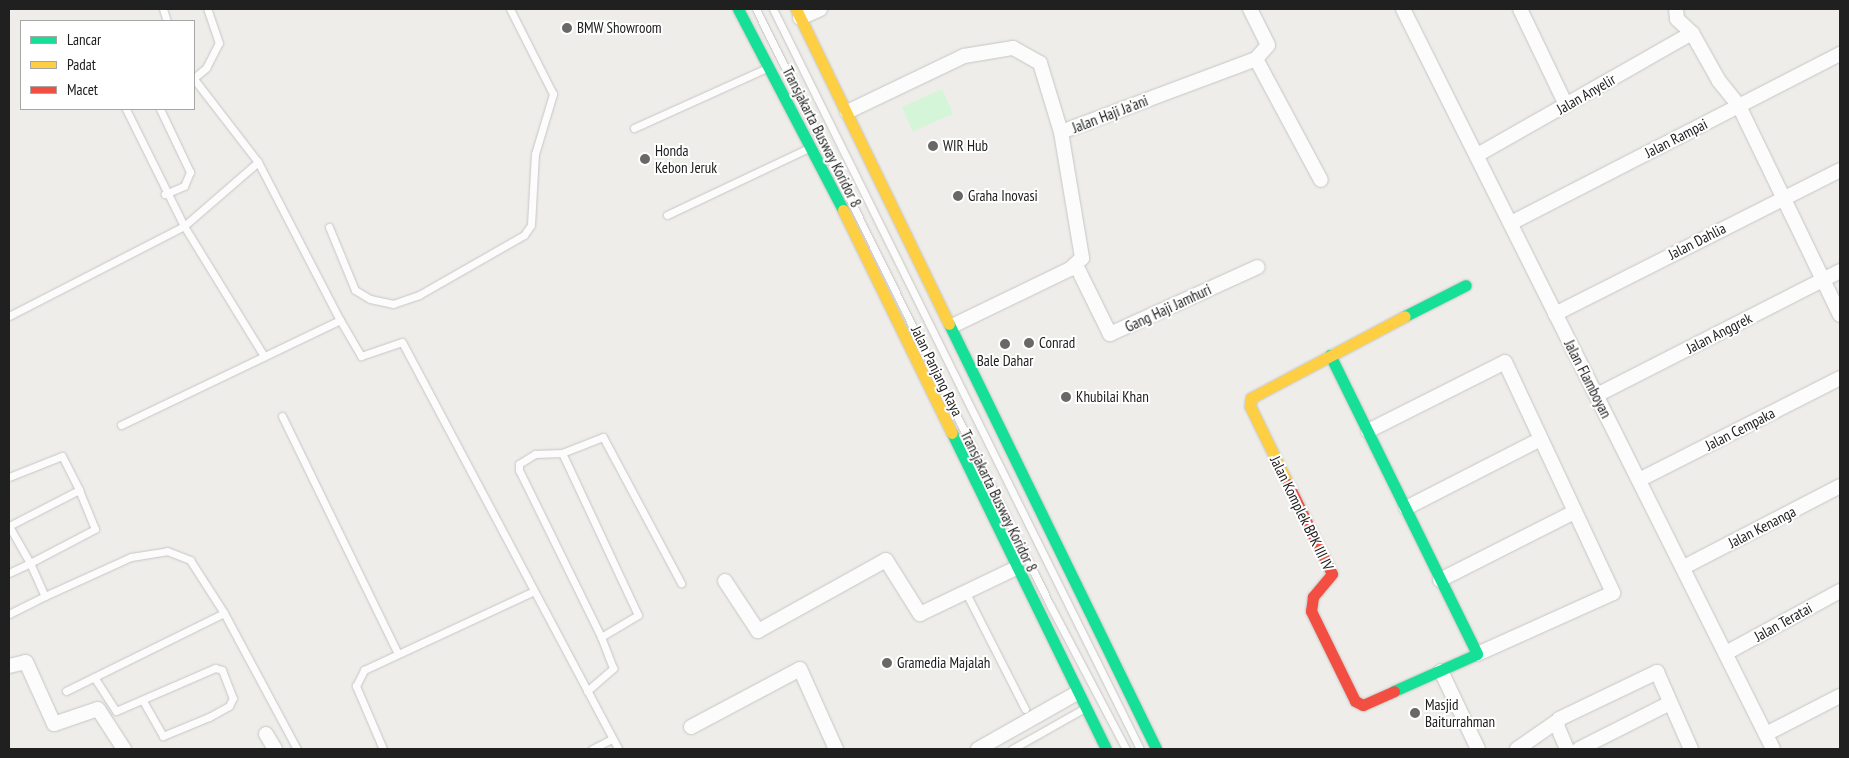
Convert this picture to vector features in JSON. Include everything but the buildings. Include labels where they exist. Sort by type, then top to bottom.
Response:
[{"type":"main road","name":"Jalan Panjang Raya","points":[[738,9],[812,147],[1106,749]]},
{"type":"main road","points":[[798,14],[952,326],[1156,749]]},
{"type":"main road","name":"Jalan Komplek BPK III IV","points":[[1466,285],[1254,394],[1250,406],[1332,574],[1313,597],[1311,611],[1359,703],[1369,704],[1477,654]]},
{"type":"main road","points":[[1330,355],[1477,654]]},
{"type":"street","points":[[798,14],[820,9]]},
{"type":"street","points":[[1250,9],[1268,45],[1256,58],[1321,180]]},
{"type":"street","name":"Jalan Flamboyan","points":[[1403,9],[1479,154],[1555,314],[1684,567],[1773,749]]},
{"type":"street","points":[[1520,9],[1566,105]]},
{"type":"street","points":[[1676,9],[1677,19],[1692,33],[1719,80],[1739,106],[1840,315]]},
{"type":"street","name":"Jalan Anyelir","points":[[1479,154],[1692,33]]},
{"type":"street","name":"Jalan Haji Ja'ani","points":[[847,112],[954,60],[1013,48],[1040,63],[1061,132],[1256,58]]},
{"type":"street","name":"Jalan Rampai","points":[[1512,223],[1840,54]]},
{"type":"street","points":[[952,326],[1076,266],[1082,258],[1082,241],[1061,132]]},
{"type":"street","name":"Jalan Dahlia","points":[[1555,314],[1840,170]]},
{"type":"street","name":"Gang Haji Jamhuri","points":[[1076,266],[1110,334],[1258,266]]},
{"type":"street","name":"Jalan Anggrek","points":[[1597,395],[1840,270]]},
{"type":"street","name":"Jalan Komplek BPK III IV","points":[[1368,431],[1505,362],[1539,440],[1613,593],[1477,654]]},
{"type":"street","name":"Jalan Cempaka","points":[[1639,480],[1840,378]]},
{"type":"street","points":[[1406,508],[1539,440]]},
{"type":"street","name":"Jalan Kenanga","points":[[1684,567],[1840,486]]},
{"type":"street","points":[[1440,580],[1574,512]]},
{"type":"street","points":[[725,581],[758,632],[886,560],[920,614],[1016,568]]},
{"type":"street","name":"Jalan Teratai","points":[[1726,653],[1840,591]]},
{"type":"street","points":[[9,666],[26,662],[54,724],[62,725],[98,709],[124,749]]},
{"type":"street","points":[[690,727],[800,668],[836,749]]},
{"type":"street","points":[[1441,671],[1478,749]]},
{"type":"street","points":[[1517,749],[1556,722],[1657,672],[1691,749]]},
{"type":"street","points":[[978,749],[1077,693]]},
{"type":"street","points":[[1766,734],[1840,696]]},
{"type":"street","points":[[1579,749],[1670,703]]},
{"type":"street","points":[[1556,722],[1567,749]]},
{"type":"street","points":[[266,734],[275,749]]},
{"type":"lane","points":[[195,78],[206,68],[219,43],[207,9]]},
{"type":"lane","points":[[329,227],[355,290],[370,299],[393,304],[419,295],[524,235],[531,225],[535,154],[553,94],[510,9]]},
{"type":"lane","name":"Transjakarta Busway Koridor 8","points":[[756,9],[1050,605],[1126,749]]},
{"type":"lane","name":"Transjakarta Busway Koridor 8","points":[[773,9],[1140,749]]},
{"type":"lane","points":[[634,128],[770,67]]},
{"type":"lane","points":[[195,80],[258,162],[340,320],[361,356],[402,342],[618,749]]},
{"type":"lane","points":[[126,110],[165,194],[264,356]]},
{"type":"lane","points":[[160,110],[190,172],[184,186],[165,194]]},
{"type":"lane","points":[[666,215],[812,147]]},
{"type":"lane","points":[[9,316],[184,226],[258,162]]},
{"type":"lane","points":[[121,425],[340,320]]},
{"type":"lane","points":[[282,416],[396,652]]},
{"type":"lane","points":[[587,691],[613,668],[601,638],[519,470],[519,464],[535,454],[562,453],[603,437],[681,583]]},
{"type":"lane","points":[[562,453],[638,615],[601,638]]},
{"type":"lane","points":[[9,477],[62,456],[79,490],[92,533],[9,572]]},
{"type":"lane","points":[[45,596],[30,563],[9,526],[79,490]]},
{"type":"lane","points":[[9,614],[131,557],[167,550],[190,560],[224,613],[297,749]]},
{"type":"lane","points":[[383,749],[356,686],[364,670],[396,652],[534,591]]},
{"type":"lane","points":[[966,593],[1026,709]]},
{"type":"lane","points":[[66,691],[224,613]]},
{"type":"lane","points":[[94,677],[116,711],[143,701],[215,668],[222,670],[233,698],[229,706],[209,717],[163,736],[143,701]]},
{"type":"lane","points":[[1012,749],[1085,708]]},
{"type":"lane","points":[[592,749],[612,739]]},
{"type":"green space","points":[[942,89],[953,114],[913,132],[902,107]]},
{"type":"traffic: fast","points":[[738,9],[843,210]]},
{"type":"traffic: fast","points":[[1405,316],[1466,285]]},
{"type":"traffic: fast","points":[[949,324],[1156,749]]},
{"type":"traffic: fast","points":[[1330,355],[1477,654],[1394,691]]},
{"type":"traffic: fast","points":[[952,433],[1106,749]]},
{"type":"traffic: slow","points":[[796,9],[949,324]]},
{"type":"traffic: slow","points":[[843,210],[952,433]]},
{"type":"traffic: slow","points":[[1288,484],[1250,406],[1251,398],[1405,316]]},
{"type":"traffic: jam","points":[[1288,484],[1332,574],[1313,597],[1311,611],[1355,701],[1363,705],[1394,691]]},
{"type":"place","name":"BMW Showroom","points":[[567,28]]},
{"type":"place","name":"WIR Hub","points":[[933,146]]},
{"type":"place","name":"Honda Kebon Jeruk","points":[[645,159]]},
{"type":"place","name":"Graha Inovasi","points":[[958,196]]},
{"type":"place","name":"Conrad","points":[[1029,343]]},
{"type":"place","name":"Bale Dahar","points":[[1005,344]]},
{"type":"place","name":"Khubilai Khan","points":[[1066,397]]},
{"type":"place","name":"Gramedia Majalah","points":[[887,663]]},
{"type":"place","name":"Masjid Baiturrahman","points":[[1415,713]]}]
